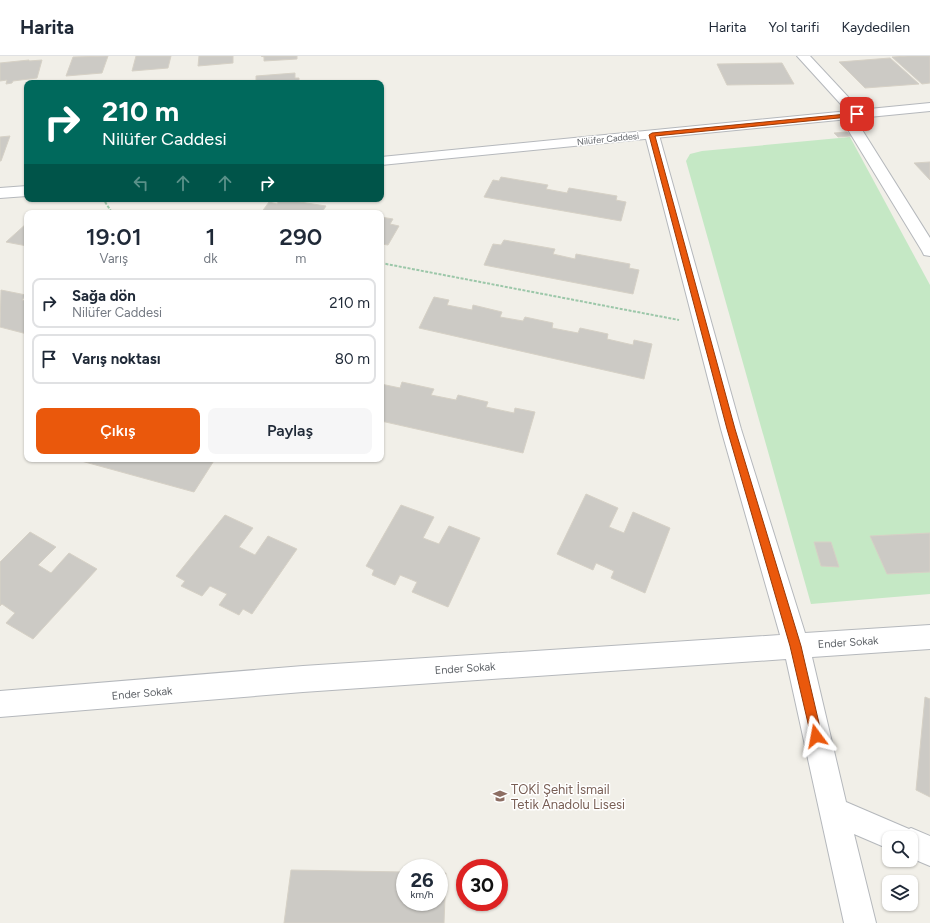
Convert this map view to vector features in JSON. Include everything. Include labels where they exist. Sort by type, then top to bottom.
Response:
[{"type":"street","points":[[803,56],[852,115],[930,251]]},
{"type":"street","name":"Nilüfer Caddesi","points":[[384,161],[930,107]]},
{"type":"street","points":[[652,135],[731,429],[796,646],[860,923]]},
{"type":"street","points":[[0,193],[24,191]]},
{"type":"street","name":"Ender Sokak","points":[[0,704],[303,679],[930,637]]},
{"type":"street","points":[[834,811],[882,831]]},
{"type":"street","points":[[918,846],[930,851]]},
{"type":"path","points":[[384,264],[703,325]]},
{"type":"green space","points":[[850,137],[930,285],[930,594],[811,604],[686,161],[690,154],[702,151]]},
{"type":"building","points":[[108,56],[102,73],[66,76],[73,57]]},
{"type":"building","points":[[136,56],[171,56],[168,68],[132,71]]},
{"type":"building","points":[[199,56],[233,56],[233,63],[198,66]]},
{"type":"building","points":[[261,56],[297,56],[297,59],[264,61],[264,57]]},
{"type":"building","points":[[930,56],[930,83],[922,84],[892,57]]},
{"type":"building","points":[[890,58],[919,84],[865,88],[839,62]]},
{"type":"building","points":[[42,60],[37,78],[13,81],[12,83],[6,84],[7,80],[0,81],[0,63]]},
{"type":"building","points":[[782,63],[794,84],[727,85],[717,64]]},
{"type":"building","points":[[295,73],[295,78],[299,78],[299,80],[256,80],[256,76]]},
{"type":"building","points":[[847,132],[851,136],[838,137],[834,133]]},
{"type":"building","points":[[10,136],[1,161],[0,161],[0,137]]},
{"type":"building","points":[[930,162],[930,180],[914,163]]},
{"type":"building","points":[[501,177],[548,185],[546,189],[567,193],[569,188],[617,196],[616,200],[626,202],[621,221],[484,197],[493,180],[499,181]]},
{"type":"building","points":[[269,202],[277,204],[278,202],[300,202],[326,206],[323,210],[263,210]]},
{"type":"building","points":[[384,218],[393,219],[390,224],[399,226],[388,245],[384,244]]},
{"type":"building","points":[[24,226],[24,245],[6,242]]},
{"type":"building","points":[[504,240],[555,249],[553,254],[575,259],[576,254],[630,264],[629,268],[639,270],[633,294],[484,265],[493,244],[501,245]]},
{"type":"building","points":[[1,290],[24,295],[22,300],[24,300],[24,333],[0,327]]},
{"type":"building","points":[[434,297],[449,300],[447,305],[472,310],[473,305],[502,312],[500,317],[523,321],[525,317],[553,323],[552,328],[578,333],[580,328],[608,334],[607,339],[633,345],[634,340],[652,344],[644,379],[419,328]]},
{"type":"building","points":[[402,382],[434,389],[431,395],[456,400],[458,395],[488,402],[486,407],[514,413],[515,408],[535,412],[523,453],[384,422],[384,385],[400,388]]},
{"type":"building","points":[[85,462],[213,462],[194,492]]},
{"type":"building","points":[[586,494],[618,508],[609,527],[624,533],[633,512],[670,528],[645,593],[611,578],[614,571],[596,563],[593,570],[557,554]]},
{"type":"building","points":[[401,505],[434,517],[423,538],[439,544],[449,526],[480,538],[448,607],[412,592],[417,582],[400,575],[395,585],[372,575],[374,570],[366,566]]},
{"type":"building","points":[[225,515],[253,528],[239,547],[255,555],[268,536],[297,549],[252,614],[243,609],[239,615],[219,605],[227,594],[210,586],[202,596],[181,586],[185,581],[176,576]]},
{"type":"building","points":[[30,532],[56,547],[38,565],[51,573],[69,553],[97,569],[33,639],[6,623],[15,613],[2,604],[0,606],[0,562]]},
{"type":"building","points":[[930,533],[930,572],[887,574],[870,536]]},
{"type":"building","points":[[814,542],[831,542],[839,567],[821,566]]},
{"type":"building","points":[[925,697],[930,699],[930,797],[916,790]]},
{"type":"building","points":[[291,870],[396,872],[396,911],[444,911],[444,923],[284,923]]},
{"type":"place","name":"TOKİ Şehit İsmail Tetik Anadolu Lisesi","points":[[500,796]]},
{"type":"route","points":[[816,736],[796,646],[731,429],[652,135],[857,114]]}]
